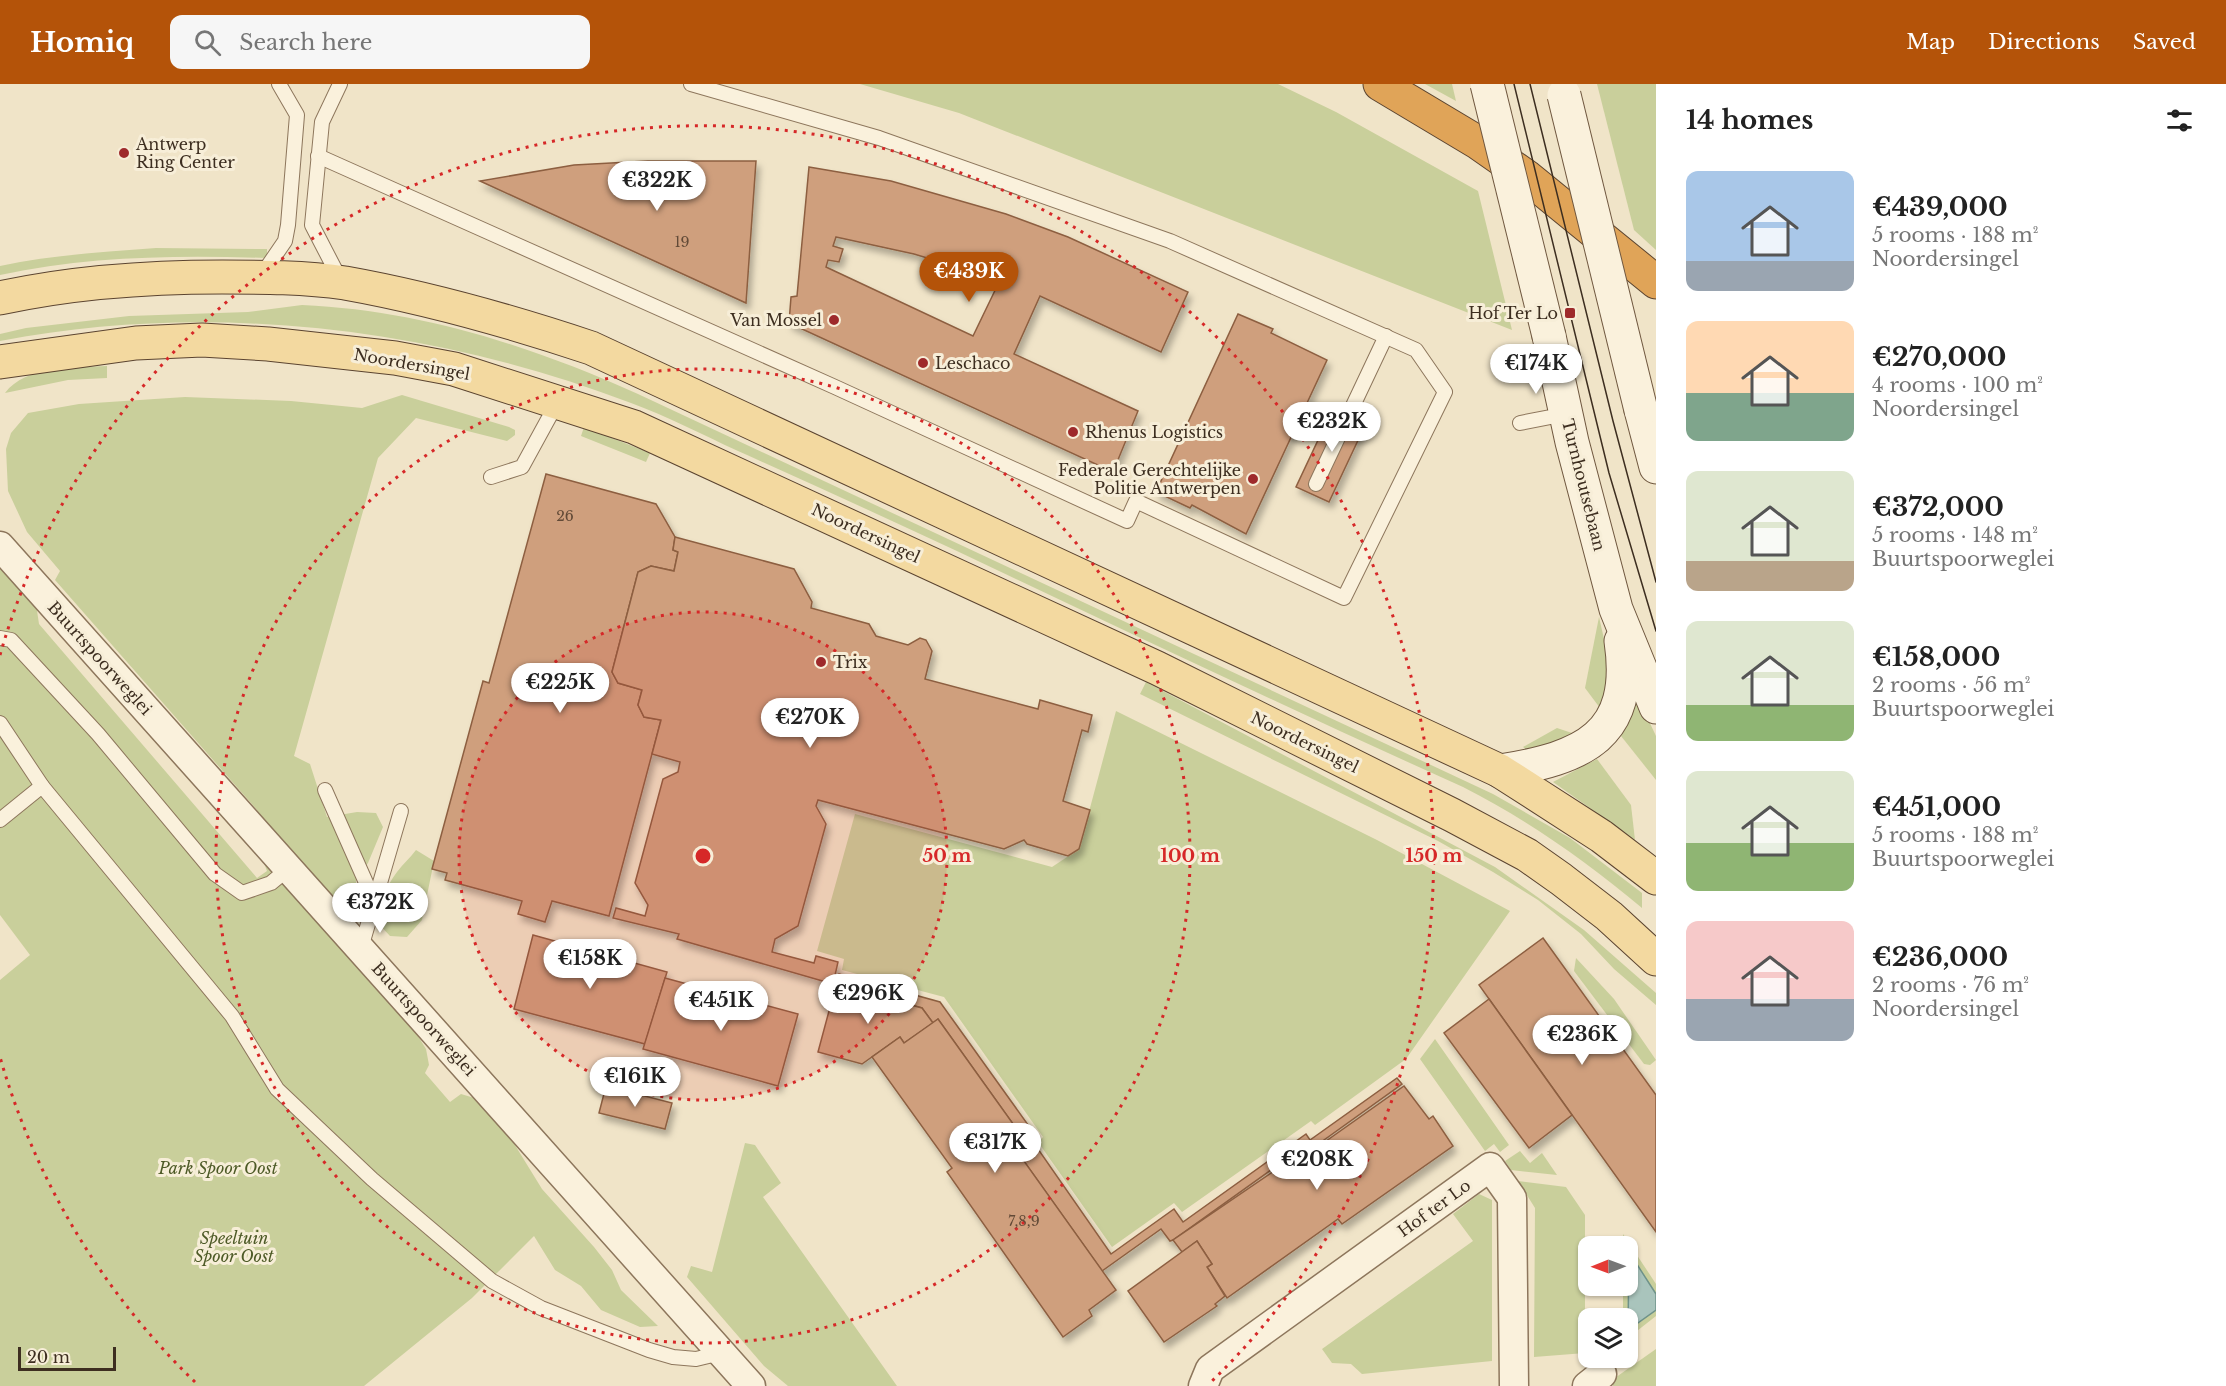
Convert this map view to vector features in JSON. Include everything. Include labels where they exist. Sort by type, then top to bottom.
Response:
[{"type":"highway","points":[[1380,84],[1461,131],[1527,177],[1656,282]]},
{"type":"main road","name":"Turnhoutsebaan","points":[[1487,84],[1566,414],[1616,609],[1656,707]]},
{"type":"main road","points":[[1562,89],[1656,466]]},
{"type":"main road","points":[[0,298],[95,282],[177,277],[261,277],[342,283],[420,298],[478,313],[591,348],[1500,771],[1601,836],[1656,878]]},
{"type":"main road","name":"Noordersingel","points":[[0,362],[136,343],[202,340],[268,344],[395,358],[454,369],[634,427],[706,458],[1157,668],[1452,815],[1527,855],[1609,916],[1656,959]]},
{"type":"main road","points":[[1500,771],[1538,765],[1568,754],[1592,741],[1616,716],[1624,672],[1616,609]]},
{"type":"street","name":"Buurtspoorweglei","points":[[0,546],[751,1386]]},
{"type":"street","name":"Hof ter Lo","points":[[1203,1386],[1210,1369],[1490,1167],[1512,1198],[1514,1386]]},
{"type":"lane","points":[[261,277],[285,241],[288,225],[297,115],[279,84]]},
{"type":"lane","points":[[340,84],[322,122],[312,225],[342,283]]},
{"type":"lane","points":[[318,156],[836,387],[1127,521],[1136,501],[1344,598],[1445,392],[1416,350],[1170,241],[879,138],[691,84]]},
{"type":"lane","points":[[1316,484],[1386,336]]},
{"type":"lane","points":[[491,477],[522,467],[558,401]]},
{"type":"lane","points":[[1520,423],[1566,414]]},
{"type":"lane","points":[[0,638],[10,640],[98,734],[215,874],[242,893],[271,883],[289,868]]},
{"type":"lane","points":[[0,723],[42,786],[232,1017],[278,1089],[372,1179],[492,1281],[541,1308],[673,1357],[696,1359],[722,1353]]},
{"type":"lane","points":[[0,820],[42,786]]},
{"type":"lane","points":[[325,790],[375,903]]},
{"type":"lane","points":[[361,948],[401,811]]},
{"type":"green space","points":[[860,84],[1278,84],[1336,112],[1478,191],[1512,330],[959,113]]},
{"type":"green space","points":[[1425,84],[1452,84],[1456,101]]},
{"type":"green space","points":[[1597,84],[1656,84],[1656,250],[1634,230]]},
{"type":"green space","points":[[156,248],[267,249],[267,258],[99,260],[0,275],[0,266],[19,262],[78,254]]},
{"type":"green space","points":[[302,305],[389,314],[474,333],[557,361],[638,394],[1493,794],[1570,838],[1642,893],[1642,908],[1556,842],[1511,813],[1463,787],[932,539],[631,403],[555,377],[478,356],[399,339],[320,328],[239,323],[159,323],[79,329],[0,341],[0,334],[26,328],[129,316],[248,312]]},
{"type":"green space","points":[[107,366],[107,378],[68,380],[5,393],[25,377],[38,373],[66,368]]},
{"type":"green space","name":"Park Spoor Oost","points":[[402,395],[509,427],[515,430],[515,435],[507,441],[416,418],[378,458],[294,756],[310,764],[327,817],[357,812],[376,813],[383,827],[368,863],[356,880],[356,899],[347,911],[347,921],[426,1049],[429,1065],[425,1073],[450,1102],[461,1094],[481,1100],[510,1137],[542,1189],[612,1270],[621,1290],[658,1326],[640,1327],[601,1310],[581,1286],[555,1270],[534,1236],[472,1298],[364,1386],[0,1386],[0,980],[30,955],[0,915],[0,568],[36,604],[39,624],[257,878],[267,871],[260,852],[257,810],[55,580],[60,571],[27,532],[8,491],[6,449],[11,433],[28,413],[79,404],[185,397],[291,401],[362,408]]},
{"type":"green space","points":[[584,427],[650,453],[646,462],[581,436]]},
{"type":"green space","points":[[1599,617],[1612,674],[1600,708],[1585,688]]},
{"type":"green space","points":[[1146,682],[1495,867],[1584,930],[1656,993],[1656,1005],[1614,969],[1581,934],[1538,900],[1438,841],[1140,694]]},
{"type":"green space","points":[[1638,698],[1656,736],[1656,780],[1621,736]]},
{"type":"green space","points":[[1116,711],[1377,840],[1510,911],[1406,1059],[1315,1125],[1311,1121],[1182,1212],[1174,1203],[1112,1247],[1038,1142],[1043,1137],[944,997],[842,970],[844,959],[817,951],[855,814],[1052,867],[1079,849]]},
{"type":"green space","points":[[1557,728],[1578,735],[1529,752],[1523,747]]},
{"type":"green space","points":[[1597,759],[1631,805],[1635,840],[1553,782]]},
{"type":"green space","points":[[416,850],[434,861],[422,920],[407,937],[390,936],[376,921],[379,908],[393,877]]},
{"type":"green space","points":[[1576,958],[1614,999],[1656,1060],[1650,1065],[1644,1064],[1574,971]]},
{"type":"green space","points":[[1435,1039],[1509,1145],[1500,1152],[1494,1144],[1485,1151],[1420,1059]]},
{"type":"green space","points":[[745,1143],[755,1145],[781,1183],[763,1197],[897,1386],[788,1386],[764,1366],[687,1277],[691,1266],[712,1272]]},
{"type":"green space","points":[[1520,1151],[1530,1163],[1542,1153],[1557,1175],[1511,1170],[1505,1161]]},
{"type":"green space","points":[[1518,1181],[1566,1187],[1585,1215],[1585,1236],[1578,1236],[1578,1296],[1585,1296],[1585,1308],[1578,1308],[1578,1354],[1534,1357],[1535,1208]]},
{"type":"green space","points":[[1479,1194],[1492,1200],[1492,1361],[1362,1374],[1351,1364],[1332,1363],[1322,1349],[1473,1241],[1453,1214]]},
{"type":"green space","points":[[1638,1257],[1656,1284],[1656,1316],[1638,1330],[1638,1308],[1623,1308],[1623,1296],[1638,1296]]},
{"type":"green space","points":[[1656,1349],[1656,1386],[1613,1386],[1612,1380],[1629,1368],[1638,1368],[1638,1362]]},
{"type":"water","points":[[1638,1266],[1656,1294],[1656,1310],[1638,1323],[1638,1308],[1628,1308],[1628,1296],[1638,1296]]},
{"type":"building","points":[[648,161],[756,161],[746,303],[480,181],[574,165]]},
{"type":"building","points":[[809,167],[891,181],[1006,214],[1068,237],[1188,292],[1161,352],[1040,296],[1014,354],[1138,411],[1113,472],[789,323],[791,297],[797,296]],"holes":[[[836,237],[914,254],[1000,280],[973,336],[826,267],[828,260],[839,262],[843,249],[833,246]]]},
{"type":"building","points":[[1238,314],[1273,329],[1271,333],[1327,360],[1246,534],[1192,505],[1190,508],[1156,492]]},
{"type":"building","points":[[1335,404],[1368,419],[1329,502],[1296,487]]},
{"type":"building","points":[[546,474],[656,504],[675,537],[673,550],[678,552],[674,571],[651,566],[638,572],[612,672],[618,683],[642,690],[638,705],[644,717],[661,720],[609,916],[552,901],[545,922],[518,914],[522,901],[445,880],[447,873],[432,869],[483,681],[489,683]]},
{"type":"building","points":[[675,537],[794,569],[812,602],[811,608],[869,624],[876,636],[908,645],[920,638],[926,640],[932,651],[925,679],[1038,709],[1040,700],[1092,715],[1088,732],[1082,730],[1063,801],[1090,810],[1079,849],[1068,856],[1027,844],[1024,840],[1004,849],[818,800],[816,806],[826,824],[798,926],[775,939],[772,952],[814,963],[816,956],[838,962],[833,984],[677,939],[679,934],[613,918],[616,908],[645,916],[648,905],[635,883],[663,779],[678,772],[680,762],[652,754],[661,720],[644,717],[638,705],[642,690],[618,683],[612,672],[638,572],[651,566],[674,571],[678,552],[673,550]]},
{"type":"building","points":[[533,935],[667,972],[645,1044],[514,1009]]},
{"type":"building","points":[[1543,938],[1656,1095],[1656,1232],[1479,985]]},
{"type":"building","points":[[839,974],[940,1002],[1036,1136],[1031,1139],[1111,1254],[1174,1209],[1183,1222],[1306,1134],[1310,1140],[1397,1078],[1402,1084],[1303,1155],[1299,1150],[1173,1240],[1170,1241],[1161,1229],[1102,1271],[1006,1136],[1016,1128],[938,1019],[933,1023],[922,1008],[836,985]]},
{"type":"building","points":[[665,978],[798,1014],[778,1086],[643,1049]]},
{"type":"building","points":[[836,985],[922,1008],[933,1023],[904,1043],[900,1037],[862,1064],[818,1052]]},
{"type":"building","points":[[1489,999],[1572,1115],[1529,1148],[1444,1033]]},
{"type":"building","points":[[938,1019],[1016,1128],[1006,1136],[1116,1290],[1089,1310],[1092,1316],[1063,1337],[947,1172],[952,1168],[872,1057],[900,1037],[904,1043]]},
{"type":"building","points":[[606,1086],[672,1103],[665,1129],[599,1113]]},
{"type":"building","points":[[1404,1086],[1429,1119],[1433,1116],[1453,1146],[1342,1224],[1338,1219],[1227,1298],[1207,1267],[1212,1264],[1197,1241],[1182,1252],[1173,1240],[1299,1154],[1302,1158]]},
{"type":"building","points":[[1197,1241],[1212,1264],[1207,1267],[1225,1296],[1215,1304],[1217,1306],[1164,1342],[1128,1291]]},
{"type":"tram line","points":[[1514,84],[1609,473],[1656,631]]},
{"type":"tram line","points":[[1530,84],[1613,421],[1656,582]]},
{"type":"place","name":"Antwerp Ring Center","points":[[124,153]]},
{"type":"place","name":"Hof Ter Lo","points":[[1570,313]]},
{"type":"place","name":"Van Mossel","points":[[834,320]]},
{"type":"place","name":"Leschaco","points":[[923,363]]},
{"type":"place","name":"Rhenus Logistics","points":[[1073,432]]},
{"type":"place","name":"Federale Gerechtelijke Politie Antwerpen","points":[[1253,479]]},
{"type":"place","name":"Trix","points":[[821,662]]},
{"type":"park label","name":"Speeltuin Spoor Oost","points":[[234,1247]]}]
